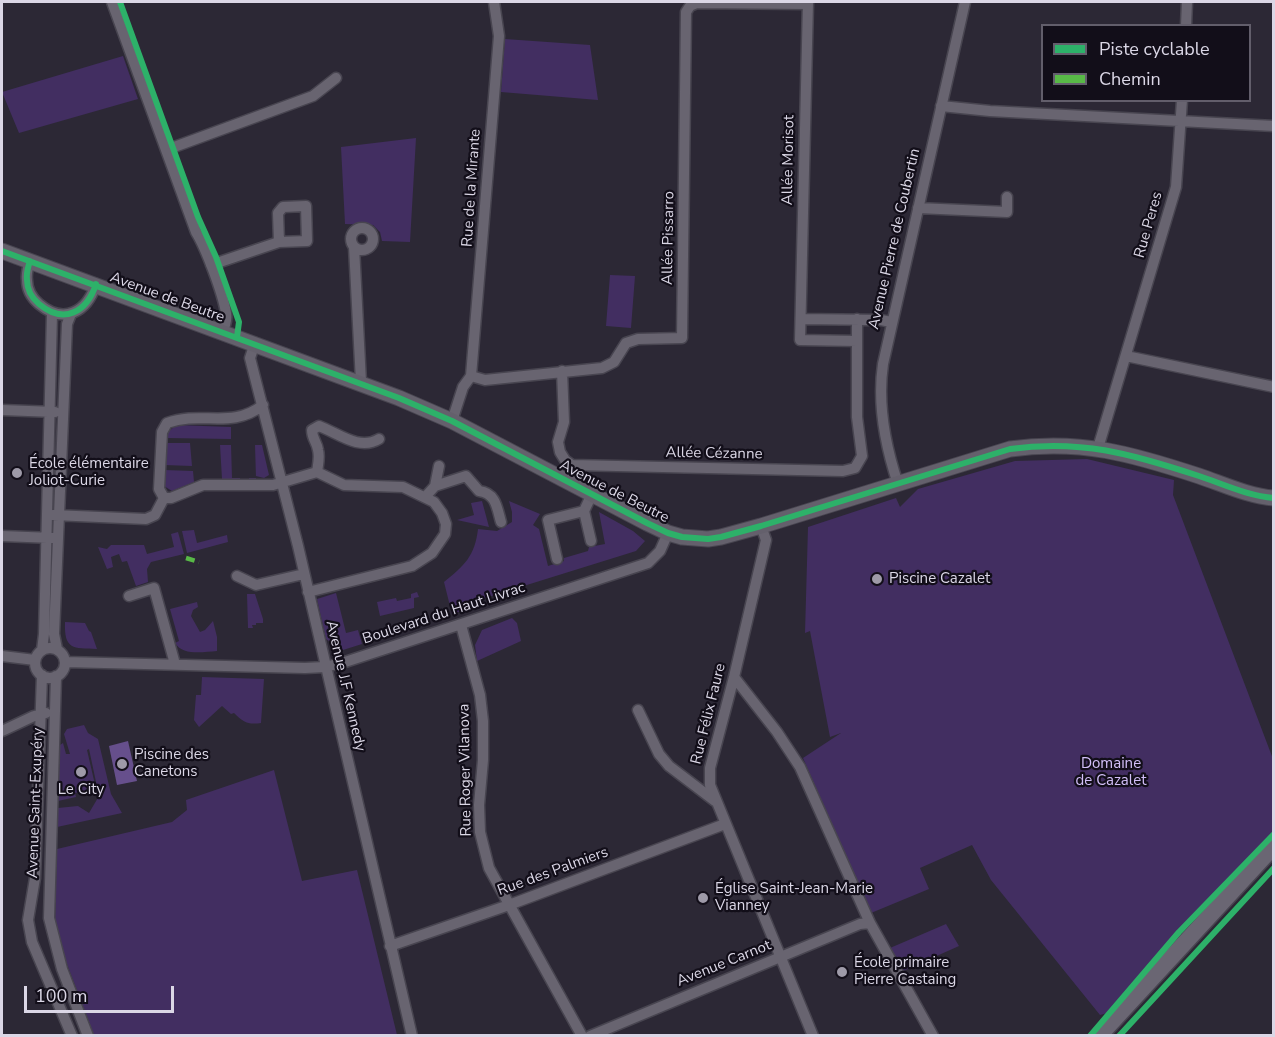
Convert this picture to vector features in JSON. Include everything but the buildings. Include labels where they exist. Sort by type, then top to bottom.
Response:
[{"type":"main road","points":[[1099,1035],[1274,846]]},
{"type":"main road","points":[[1110,1035],[1274,858]]},
{"type":"street","points":[[112,2],[196,232],[211,265],[226,312],[226,325],[222,331]]},
{"type":"street","name":"Rue de la Mirante","points":[[452,421],[463,387],[471,376],[499,36],[495,2]]},
{"type":"street","name":"Allée Pissarro","points":[[562,371],[602,368],[614,362],[626,343],[638,339],[682,338],[686,12],[690,6],[697,3],[807,2]]},
{"type":"street","name":"Allée Morisot","points":[[801,319],[807,2]]},
{"type":"street","name":"Avenue Pierre de Coubertin","points":[[898,484],[882,415],[881,379],[891,322],[965,2]]},
{"type":"street","points":[[1186,24],[1187,2]]},
{"type":"street","points":[[166,150],[313,96],[336,78]]},
{"type":"street","name":"Rue Peres","points":[[1098,448],[1176,187],[1182,102]]},
{"type":"street","points":[[941,106],[990,111],[1274,126]]},
{"type":"street","points":[[918,208],[1007,212],[1007,197]]},
{"type":"street","points":[[211,265],[279,242]]},
{"type":"street","points":[[354,247],[361,382]]},
{"type":"street","name":"Avenue de Beutre","points":[[2,251],[361,382],[452,421],[668,533],[708,539],[761,526],[1010,449],[1055,445],[1098,448],[1159,463],[1274,498]]},
{"type":"street","points":[[30,261],[27,273],[28,289],[33,298],[52,314],[71,314],[84,306],[92,296],[96,284]]},
{"type":"street","points":[[42,650],[52,648],[62,655],[65,662],[63,670],[56,676],[51,678],[42,675],[36,669],[35,660],[42,650],[44,634],[52,314]]},
{"type":"street","points":[[57,650],[54,634],[60,538],[67,324],[71,314]]},
{"type":"street","points":[[857,319],[857,341],[800,340],[801,319],[857,319],[891,322]]},
{"type":"street","name":"Allée Cézanne","points":[[562,371],[564,422],[558,442],[564,460],[572,465],[843,471],[855,468],[862,456],[857,417],[857,341]]},
{"type":"street","name":"Avenue J.F Kennedy","points":[[255,343],[250,358],[304,574],[412,1035]]},
{"type":"street","points":[[1126,356],[1274,387]]},
{"type":"street","points":[[471,376],[485,380],[562,371]]},
{"type":"street","points":[[164,498],[159,489],[162,432],[167,423],[180,418],[240,418],[254,413],[262,405]]},
{"type":"street","points":[[2,410],[64,413]]},
{"type":"street","points":[[316,472],[319,464],[318,448],[312,438],[312,430],[319,426],[330,430],[337,436],[359,443],[372,443],[379,439]]},
{"type":"street","points":[[435,486],[439,466]]},
{"type":"street","points":[[164,498],[171,498],[203,485],[273,485],[316,472],[344,485],[404,487],[426,496],[442,513],[446,524],[446,534],[432,553],[412,566],[308,592]]},
{"type":"street","points":[[426,496],[435,486],[466,476],[479,491],[487,492],[495,500],[501,522]]},
{"type":"street","points":[[591,541],[584,511],[592,494]]},
{"type":"street","points":[[47,514],[146,519],[155,515],[164,498]]},
{"type":"street","points":[[557,559],[548,520],[584,511]]},
{"type":"street","name":"Rue Félix Faure","points":[[761,526],[766,540],[710,768],[710,785],[724,824],[813,1035]]},
{"type":"street","name":"Boulevard du Haut Livrac","points":[[65,662],[325,667],[648,563],[660,551],[668,533]]},
{"type":"street","points":[[2,536],[60,538]]},
{"type":"street","points":[[237,576],[256,585],[304,574]]},
{"type":"street","points":[[129,596],[154,588],[175,664]]},
{"type":"street","name":"Rue Roger Vilanova","points":[[461,625],[480,695],[483,722],[480,832],[489,868],[582,1035]]},
{"type":"street","points":[[2,656],[35,660]]},
{"type":"street","name":"Avenue Saint-Exupéry","points":[[42,675],[33,892],[28,920],[39,960],[48,975],[72,1035]]},
{"type":"street","name":"Avenue Saint-Exupéry","points":[[56,676],[48,894],[51,933],[62,969],[88,1035]]},
{"type":"street","points":[[734,677],[777,732],[800,767],[870,923],[933,1035]]},
{"type":"street","points":[[638,710],[659,754],[669,766],[716,801]]},
{"type":"street","points":[[2,731],[40,713]]},
{"type":"street","name":"Avenue Saint-Exupéry","points":[[40,713],[54,713]]},
{"type":"street","name":"Rue des Palmiers","points":[[390,946],[724,824]]},
{"type":"street","name":"Avenue Saint-Exupéry","points":[[33,892],[48,894]]},
{"type":"street","name":"Avenue Carnot","points":[[590,1035],[860,924],[870,923]]},
{"type":"street","points":[[48,975],[62,969]]},
{"type":"green space","points":[[505,39],[590,45],[598,100],[501,92]]},
{"type":"green space","points":[[123,56],[138,99],[19,133],[2,92]]},
{"type":"green space","points":[[416,138],[410,242],[382,241],[380,232],[373,225],[345,224],[341,147]]},
{"type":"green space","points":[[610,275],[635,276],[631,328],[606,326]]},
{"type":"green space","points":[[176,425],[231,427],[231,439],[165,438],[166,434]]},
{"type":"green space","points":[[165,443],[190,443],[192,466],[164,465]]},
{"type":"green space","points":[[220,445],[231,445],[232,478],[240,478],[240,480],[222,479]]},
{"type":"green space","points":[[255,445],[262,445],[269,475],[264,478],[256,476],[256,478]]},
{"type":"green space","name":"Domaine de Cazalet","points":[[1087,459],[1174,480],[1173,495],[1273,759],[1273,834],[1179,932],[1111,1012],[1100,1015],[991,880],[972,845],[920,868],[929,889],[871,913],[803,758],[841,733],[830,737],[810,631],[805,633],[808,527],[896,498],[900,507],[918,489],[1015,461]]},
{"type":"green space","points":[[164,470],[193,471],[194,482],[172,491],[164,486]]},
{"type":"green space","points":[[482,501],[489,527],[457,520],[474,515],[471,503]]},
{"type":"green space","points":[[509,501],[540,514],[533,525],[539,529],[548,566],[564,561],[564,558],[588,551],[589,547],[605,544],[599,512],[633,531],[645,541],[636,551],[485,598],[467,609],[452,614],[444,582],[467,560],[474,546],[478,529],[497,531],[512,522]]},
{"type":"green space","points":[[194,530],[197,543],[227,535],[228,542],[187,553],[182,531]]},
{"type":"green space","points":[[178,532],[184,554],[151,562],[147,569],[148,582],[136,586],[127,561],[122,562],[119,554],[111,557],[113,567],[107,569],[98,547],[107,549],[111,545],[144,545],[147,554],[174,547],[171,534]]},
{"type":"green space","points":[[417,592],[419,597],[414,598],[414,608],[380,616],[377,602],[411,598],[411,594]]},
{"type":"green space","points":[[336,593],[346,633],[358,630],[362,644],[343,650],[326,639],[317,599]]},
{"type":"green space","points":[[247,594],[255,594],[263,619],[263,623],[252,625],[253,628],[248,628]]},
{"type":"green space","points":[[197,602],[198,607],[193,610],[191,616],[200,632],[213,621],[217,637],[217,651],[188,652],[175,643],[179,641],[170,609]]},
{"type":"green space","points":[[512,618],[517,623],[521,641],[477,661],[475,645],[482,630]]},
{"type":"green space","points":[[65,622],[85,623],[97,649],[76,647],[68,643]]},
{"type":"green space","points":[[202,677],[264,679],[261,723],[246,722],[222,706],[199,727],[194,720],[196,695],[201,695]]},
{"type":"green space","points":[[84,725],[88,733],[98,739],[111,794],[122,813],[57,827],[58,808],[78,806],[89,813],[99,796],[89,749],[87,750],[96,789],[75,793],[76,797],[58,801],[60,745],[63,743],[66,754],[70,754],[64,734],[67,729]]},
{"type":"green space","points":[[274,770],[302,881],[357,870],[397,1035],[94,1035],[62,951],[55,922],[57,849],[172,822],[187,810],[186,800]]},
{"type":"green space","points":[[946,924],[959,946],[903,971],[890,948]]},
{"type":"shaded area","points":[[128,741],[137,781],[117,785],[109,746]]},
{"type":"marked path","points":[[186,558],[199,562]]},
{"type":"cycle path","points":[[120,2],[198,217],[216,257],[239,322],[237,337]]},
{"type":"cycle path","points":[[2,251],[399,398],[452,421],[647,523],[682,537],[708,539],[721,537],[1010,449],[1036,446],[1106,450],[1175,468],[1245,492],[1274,498]]},
{"type":"cycle path","points":[[30,261],[27,270],[30,294],[39,304],[57,314],[66,314],[81,308],[87,302],[96,284]]},
{"type":"cycle path","points":[[1090,1036],[1179,932],[1274,834]]},
{"type":"cycle path","points":[[1119,1036],[1274,868]]},
{"type":"place","name":"École élémentaire Joliot-Curie","points":[[17,473]]},
{"type":"place","name":"Piscine Cazalet","points":[[877,579]]},
{"type":"place","name":"Piscine des Canetons","points":[[122,764]]},
{"type":"place","name":"Le City","points":[[81,772]]},
{"type":"place","name":"Église Saint-Jean-Marie Vianney","points":[[703,898]]},
{"type":"place","name":"École primaire Pierre Castaing","points":[[842,972]]}]
